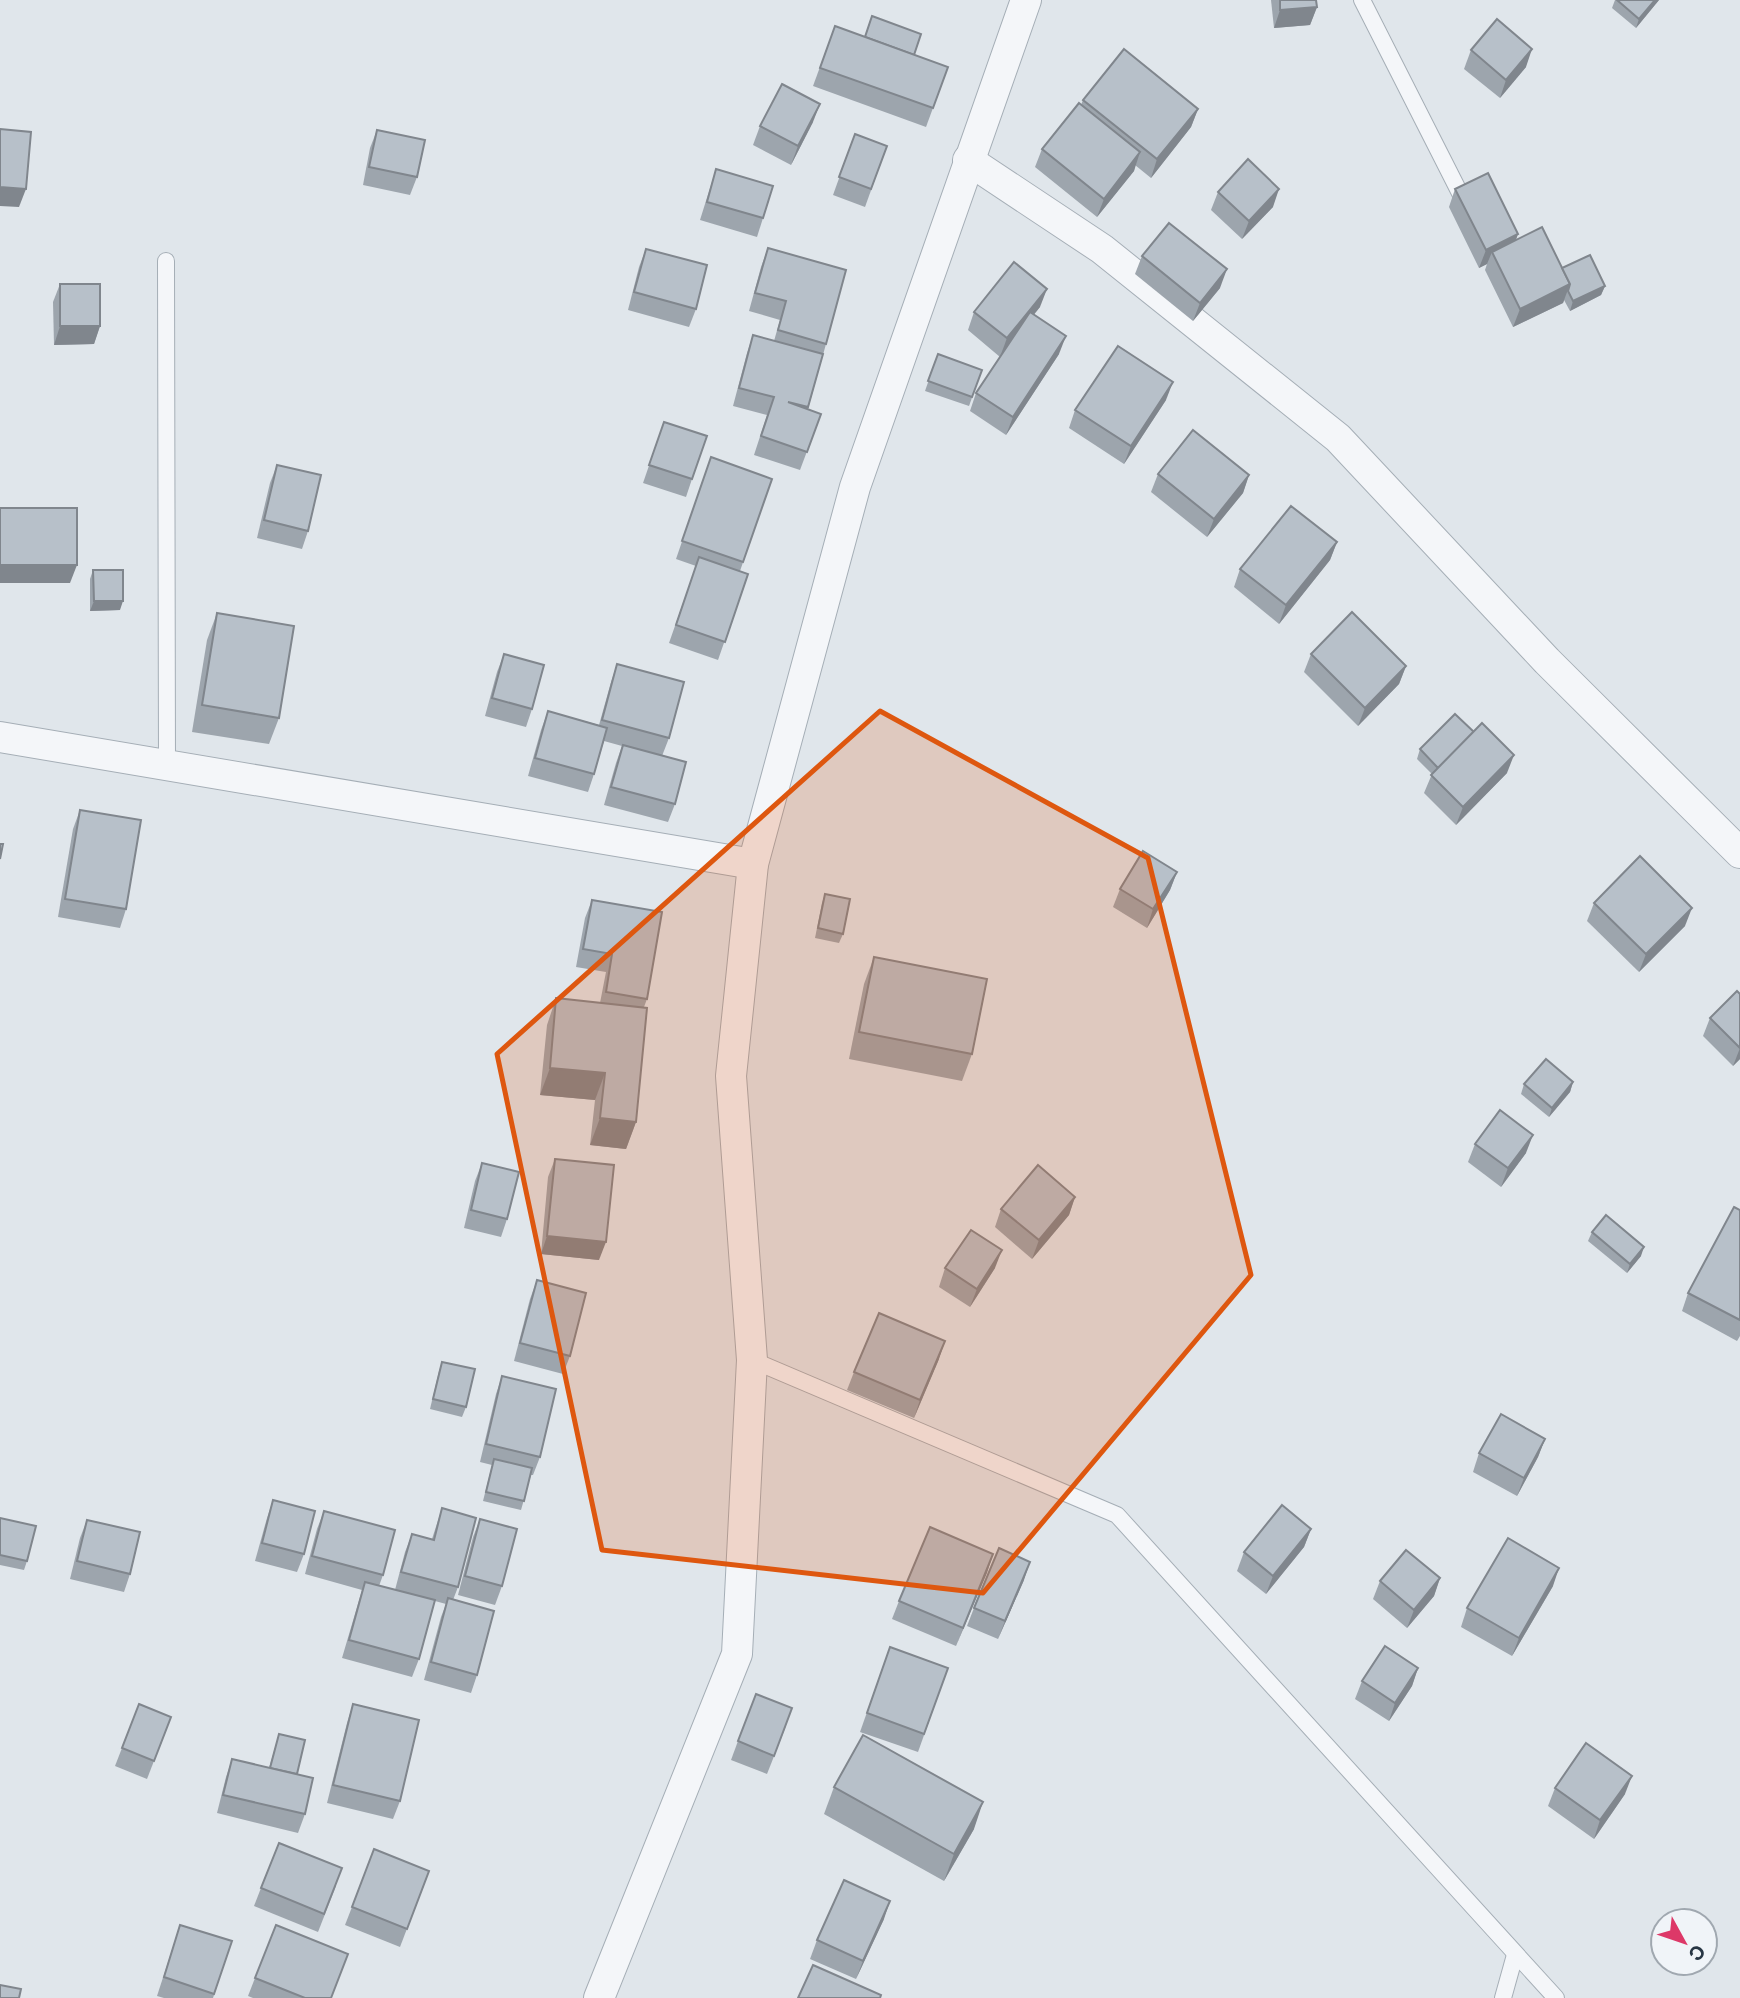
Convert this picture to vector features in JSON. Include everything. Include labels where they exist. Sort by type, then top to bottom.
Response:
[{"type":"street","points":[[599,1998],[737,1654],[752,1360],[732,1076],[753,864],[855,487],[1026,0]]},
{"type":"street","points":[[968,160],[1102,249],[1338,438],[1547,661],[1740,853]]},
{"type":"street","points":[[0,737],[753,864]]},
{"type":"lane","points":[[1363,0],[1467,208]]},
{"type":"lane","points":[[166,261],[167,765]]},
{"type":"lane","points":[[752,1360],[1117,1515],[1556,1998]]},
{"type":"lane","points":[[1503,1998],[1515,1955]]},
{"type":"highlighted area","points":[[880,711],[1148,858],[1251,1275],[983,1593],[602,1550],[497,1054]]},
{"type":"building","points":[[1280,0],[1316,0],[1317,7],[1280,10]]},
{"type":"building","points":[[1617,0],[1655,0],[1639,19]]},
{"type":"building","points":[[872,16],[921,34],[914,55],[865,37]]},
{"type":"building","points":[[1497,19],[1532,49],[1506,80],[1471,50]]},
{"type":"building","points":[[835,26],[948,67],[933,108],[820,68]]},
{"type":"building","points":[[1124,49],[1198,109],[1157,159],[1083,100]]},
{"type":"building","points":[[782,84],[820,104],[798,146],[760,126]]},
{"type":"building","points":[[1079,103],[1140,152],[1104,199],[1042,149]]},
{"type":"building","points":[[0,129],[31,132],[26,189],[0,187]]},
{"type":"building","points":[[377,130],[425,140],[417,177],[369,167]]},
{"type":"building","points":[[855,134],[887,146],[871,189],[839,177]]},
{"type":"building","points":[[1248,159],[1279,189],[1249,221],[1218,192]]},
{"type":"building","points":[[716,169],[773,186],[763,218],[707,202]]},
{"type":"building","points":[[1488,173],[1518,234],[1486,250],[1455,189]]},
{"type":"building","points":[[1169,223],[1227,269],[1200,303],[1142,256]]},
{"type":"building","points":[[1542,227],[1570,284],[1520,309],[1492,252]]},
{"type":"building","points":[[768,248],[846,270],[826,344],[778,330],[786,301],[755,293]]},
{"type":"building","points":[[646,249],[707,265],[696,309],[634,292]]},
{"type":"building","points":[[1590,255],[1605,286],[1573,301],[1568,291],[1570,284],[1562,268]]},
{"type":"building","points":[[1014,262],[1047,289],[1007,338],[974,312]]},
{"type":"building","points":[[60,284],[100,284],[100,326],[60,326]]},
{"type":"building","points":[[1030,312],[1066,336],[1013,417],[976,393]]},
{"type":"building","points":[[753,335],[823,354],[808,407],[788,402],[821,414],[807,452],[761,436],[774,397],[739,388]]},
{"type":"building","points":[[1118,346],[1173,382],[1131,446],[1075,410]]},
{"type":"building","points":[[938,354],[982,370],[972,397],[928,381]]},
{"type":"building","points":[[664,422],[707,436],[692,479],[649,465]]},
{"type":"building","points":[[1193,430],[1249,475],[1214,519],[1158,474]]},
{"type":"building","points":[[711,457],[772,479],[743,562],[682,541]]},
{"type":"building","points":[[277,465],[321,475],[308,531],[264,520]]},
{"type":"building","points":[[1291,506],[1337,542],[1286,605],[1240,569]]},
{"type":"building","points":[[0,508],[77,508],[77,565],[0,565]]},
{"type":"building","points":[[699,557],[748,574],[725,642],[676,625]]},
{"type":"building","points":[[93,570],[123,570],[123,601],[94,601]]},
{"type":"building","points":[[1352,612],[1406,666],[1365,708],[1311,654]]},
{"type":"building","points":[[217,613],[294,626],[279,718],[202,705]]},
{"type":"building","points":[[504,654],[544,665],[532,709],[492,698]]},
{"type":"building","points":[[617,664],[684,682],[669,738],[602,720]]},
{"type":"building","points":[[548,711],[607,728],[594,774],[535,758]]},
{"type":"building","points":[[1455,714],[1474,732],[1438,768],[1420,749]]},
{"type":"building","points":[[1482,723],[1514,755],[1463,807],[1431,775]]},
{"type":"building","points":[[623,745],[686,762],[675,804],[611,787]]},
{"type":"building","points":[[80,810],[141,820],[126,909],[65,899]]},
{"type":"building","points":[[1143,851],[1177,872],[1153,909],[1120,889]]},
{"type":"building","points":[[1640,856],[1692,908],[1646,954],[1594,903]]},
{"type":"building","points":[[825,894],[850,899],[843,934],[818,928]]},
{"type":"building","points":[[592,900],[662,912],[647,999],[606,992],[612,954],[583,949]]},
{"type":"building","points":[[874,957],[987,979],[972,1054],[859,1032]]},
{"type":"building","points":[[1737,991],[1740,994],[1740,1048],[1710,1018]]},
{"type":"building","points":[[556,998],[647,1008],[636,1122],[600,1118],[605,1073],[550,1068]]},
{"type":"building","points":[[1546,1059],[1573,1082],[1552,1108],[1524,1084]]},
{"type":"building","points":[[1500,1110],[1533,1135],[1508,1168],[1475,1144]]},
{"type":"building","points":[[555,1159],[614,1165],[606,1242],[547,1236]]},
{"type":"building","points":[[482,1163],[519,1172],[507,1219],[471,1210]]},
{"type":"building","points":[[1038,1165],[1075,1197],[1039,1240],[1001,1209]]},
{"type":"building","points":[[1734,1207],[1740,1210],[1740,1320],[1688,1293]]},
{"type":"building","points":[[1606,1215],[1644,1247],[1630,1264],[1592,1232]]},
{"type":"building","points":[[971,1230],[1002,1250],[977,1289],[945,1268]]},
{"type":"building","points":[[537,1280],[586,1293],[570,1356],[520,1343]]},
{"type":"building","points":[[879,1313],[945,1341],[920,1400],[854,1372]]},
{"type":"building","points":[[442,1362],[475,1369],[466,1407],[433,1399]]},
{"type":"building","points":[[502,1376],[556,1389],[540,1457],[486,1444]]},
{"type":"building","points":[[1501,1414],[1545,1439],[1524,1478],[1479,1453]]},
{"type":"building","points":[[494,1459],[532,1468],[524,1501],[486,1492]]},
{"type":"building","points":[[273,1500],[315,1511],[304,1554],[262,1543]]},
{"type":"building","points":[[1282,1505],[1311,1529],[1273,1576],[1244,1552]]},
{"type":"building","points":[[442,1508],[476,1518],[458,1587],[401,1572],[412,1534],[434,1540]]},
{"type":"building","points":[[324,1511],[395,1530],[383,1575],[312,1556]]},
{"type":"building","points":[[0,1518],[36,1526],[27,1561],[0,1555]]},
{"type":"building","points":[[480,1519],[517,1529],[502,1586],[465,1576]]},
{"type":"building","points":[[87,1520],[140,1532],[130,1574],[77,1561]]},
{"type":"building","points":[[930,1527],[993,1554],[963,1628],[899,1601]]},
{"type":"building","points":[[1508,1538],[1559,1568],[1519,1638],[1467,1608]]},
{"type":"building","points":[[999,1548],[1030,1562],[1005,1621],[974,1608]]},
{"type":"building","points":[[1406,1550],[1440,1578],[1414,1610],[1380,1581]]},
{"type":"building","points":[[365,1582],[435,1600],[419,1659],[349,1640]]},
{"type":"building","points":[[448,1598],[494,1611],[477,1675],[431,1662]]},
{"type":"building","points":[[1385,1646],[1418,1668],[1395,1703],[1362,1681]]},
{"type":"building","points":[[890,1647],[948,1668],[924,1734],[867,1713]]},
{"type":"building","points":[[756,1694],[792,1708],[774,1756],[738,1741]]},
{"type":"building","points":[[139,1704],[171,1717],[154,1761],[122,1748]]},
{"type":"building","points":[[353,1704],[419,1720],[400,1801],[333,1785]]},
{"type":"building","points":[[279,1734],[305,1740],[297,1774],[270,1768]]},
{"type":"building","points":[[863,1735],[983,1802],[954,1854],[834,1787]]},
{"type":"building","points":[[1586,1743],[1632,1776],[1600,1820],[1555,1788]]},
{"type":"building","points":[[232,1759],[313,1778],[305,1814],[223,1795]]},
{"type":"building","points":[[279,1843],[342,1868],[324,1914],[261,1888]]},
{"type":"building","points":[[374,1849],[429,1871],[407,1929],[352,1907]]},
{"type":"building","points":[[844,1880],[890,1901],[863,1961],[817,1940]]},
{"type":"building","points":[[180,1925],[232,1941],[214,1994],[164,1977]]},
{"type":"building","points":[[276,1925],[348,1954],[331,1998],[305,1998],[255,1978]]},
{"type":"building","points":[[813,1965],[881,1995],[880,1998],[798,1998]]},
{"type":"building","points":[[0,1985],[21,1989],[19,1998],[0,1998]]}]
